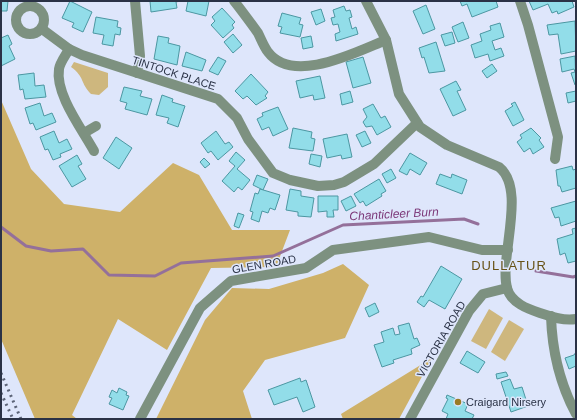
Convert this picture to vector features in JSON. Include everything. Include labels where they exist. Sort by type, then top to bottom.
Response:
[{"type":"street","points":[[135,1],[140,56],[137,73]]},
{"type":"street","points":[[234,1],[258,34],[268,53],[280,63],[304,67],[329,62],[386,40]]},
{"type":"street","points":[[366,1],[386,40],[399,94],[420,127],[447,145],[499,166],[505,172],[510,187],[511,205],[507,288],[510,293],[524,308],[568,320],[576,319]]},
{"type":"street","points":[[520,1],[558,137],[555,159]]},
{"type":"street","name":"TINTOCK PLACE","points":[[42,29],[69,49],[121,69],[218,99],[237,118],[248,139],[273,173],[290,180],[318,186],[334,185],[344,182],[374,164],[417,123]]},
{"type":"street","points":[[69,49],[59,68],[60,83],[64,97],[94,151]]},
{"type":"street","points":[[84,133],[96,126]]},
{"type":"street","name":"GLEN ROAD","points":[[140,419],[200,308],[231,280],[306,268],[333,250],[428,237],[482,250],[508,250]]},
{"type":"street","name":"VICTORIA ROAD","points":[[410,419],[469,311],[483,294],[507,288]]},
{"type":"street","points":[[551,316],[551,335],[555,356],[568,398],[576,414]]},
{"type":"shaded area","points":[[74,62],[108,73],[108,87],[99,95],[91,94],[85,87],[81,77],[71,67]]},
{"type":"shaded area","points":[[1,100],[31,169],[64,204],[120,212],[173,163],[199,175],[232,230],[290,230],[276,267],[211,268],[167,350],[118,319],[72,415],[77,419],[35,419],[1,339]]},
{"type":"shaded area","points":[[343,264],[369,285],[345,338],[265,360],[243,391],[252,419],[156,419],[205,320],[232,288],[269,289],[323,273]]},
{"type":"shaded area","points":[[489,309],[503,318],[486,349],[471,341]]},
{"type":"shaded area","points":[[509,320],[524,329],[505,361],[491,352]]},
{"type":"shaded area","points":[[432,358],[399,419],[343,419],[341,414]]},
{"type":"building","points":[[1,1],[8,1],[7,11],[1,11]]},
{"type":"building","points":[[70,1],[92,12],[83,32],[72,27],[74,23],[62,18]]},
{"type":"building","points":[[150,1],[180,1],[176,2],[177,8],[151,12]]},
{"type":"building","points":[[188,1],[209,1],[206,16],[186,11]]},
{"type":"building","points":[[460,1],[496,1],[498,7],[472,17],[467,4],[462,6]]},
{"type":"building","points":[[529,1],[572,1],[574,7],[558,14],[557,11],[552,13],[548,4],[533,10]]},
{"type":"building","points":[[426,5],[435,29],[423,34],[413,11]]},
{"type":"building","points":[[344,6],[346,11],[350,10],[352,17],[349,18],[352,29],[356,27],[358,34],[336,41],[335,34],[340,32],[338,24],[333,25],[331,18],[335,17],[333,10]]},
{"type":"building","points":[[222,8],[235,22],[232,25],[234,28],[223,38],[211,25],[215,21],[212,17]]},
{"type":"building","points":[[321,9],[325,21],[316,25],[311,12]]},
{"type":"building","points":[[282,13],[301,18],[299,24],[303,25],[300,37],[280,33],[282,27],[278,26]]},
{"type":"building","points":[[96,17],[118,21],[117,27],[121,28],[120,35],[115,34],[113,46],[102,44],[104,35],[93,33]]},
{"type":"building","points":[[575,21],[576,51],[561,54],[558,34],[549,35],[547,25]]},
{"type":"building","points":[[463,22],[469,38],[458,42],[452,27]]},
{"type":"building","points":[[500,23],[504,37],[492,41],[495,50],[501,48],[504,56],[490,61],[488,54],[475,58],[471,45],[482,41],[480,34],[491,30],[490,26]]},
{"type":"building","points":[[452,32],[455,43],[445,46],[441,35]]},
{"type":"building","points":[[233,34],[242,45],[233,53],[224,42]]},
{"type":"building","points":[[8,35],[12,44],[9,46],[15,59],[1,66],[1,38]]},
{"type":"building","points":[[158,36],[169,38],[168,43],[180,46],[177,65],[154,59]]},
{"type":"building","points":[[311,36],[313,47],[303,49],[301,38]]},
{"type":"building","points":[[436,42],[445,71],[429,73],[424,57],[422,58],[419,48]]},
{"type":"building","points":[[186,52],[206,60],[202,71],[182,66]]},
{"type":"building","points":[[575,56],[576,85],[571,73],[575,72],[574,69],[562,72],[560,59]]},
{"type":"building","points":[[218,57],[226,61],[218,75],[209,71]]},
{"type":"building","points":[[363,57],[371,83],[353,88],[346,62]]},
{"type":"building","points":[[492,64],[497,71],[487,78],[482,71]]},
{"type":"building","points":[[34,73],[35,86],[44,85],[46,97],[25,99],[23,89],[20,90],[18,75]]},
{"type":"building","points":[[251,74],[268,92],[265,96],[267,98],[256,105],[247,96],[243,99],[235,91]]},
{"type":"building","points":[[320,76],[325,98],[314,100],[313,95],[300,98],[296,81]]},
{"type":"building","points":[[456,81],[461,90],[457,91],[466,110],[453,116],[440,89]]},
{"type":"building","points":[[124,87],[142,91],[140,96],[152,99],[147,115],[125,109],[127,103],[120,101]]},
{"type":"building","points":[[350,91],[353,102],[342,105],[340,94]]},
{"type":"building","points":[[576,91],[576,101],[568,103],[566,93]]},
{"type":"building","points":[[162,95],[173,99],[172,102],[185,106],[178,127],[167,123],[169,118],[156,115]]},
{"type":"building","points":[[515,102],[524,120],[513,126],[505,111],[513,106],[511,104]]},
{"type":"building","points":[[40,103],[44,116],[52,113],[56,122],[36,130],[33,123],[30,124],[25,108]]},
{"type":"building","points":[[373,104],[381,118],[385,116],[391,127],[377,135],[372,126],[366,127],[363,122],[367,117],[363,109]]},
{"type":"building","points":[[278,107],[288,129],[273,136],[269,127],[262,130],[257,119],[263,116],[262,113]]},
{"type":"building","points":[[293,128],[312,132],[311,138],[315,139],[313,151],[289,148]]},
{"type":"building","points":[[531,128],[541,138],[539,140],[544,147],[533,154],[530,148],[524,152],[517,142],[522,138],[520,135]]},
{"type":"building","points":[[54,131],[59,143],[67,139],[72,149],[60,154],[61,157],[53,160],[48,149],[45,150],[40,137]]},
{"type":"building","points":[[216,131],[225,144],[229,142],[233,147],[218,160],[211,151],[208,153],[201,143]]},
{"type":"building","points":[[365,131],[371,143],[362,147],[356,135]]},
{"type":"building","points":[[347,134],[352,157],[342,159],[341,155],[327,158],[323,139]]},
{"type":"building","points":[[116,137],[132,148],[119,169],[103,158]]},
{"type":"building","points":[[236,152],[245,160],[237,169],[250,180],[242,190],[238,187],[234,192],[222,181],[235,166],[229,161]]},
{"type":"building","points":[[410,153],[427,163],[420,175],[410,169],[407,175],[399,171]]},
{"type":"building","points":[[311,154],[322,156],[320,167],[309,164]]},
{"type":"building","points":[[77,155],[82,164],[78,166],[86,179],[72,187],[59,166]]},
{"type":"building","points":[[204,158],[210,164],[205,168],[200,162]]},
{"type":"building","points":[[572,166],[573,170],[576,169],[576,188],[562,192],[560,186],[558,186],[556,170]]},
{"type":"building","points":[[391,169],[396,178],[387,183],[382,174]]},
{"type":"building","points":[[440,174],[451,178],[452,174],[467,180],[462,194],[436,184]]},
{"type":"building","points":[[257,175],[268,179],[263,190],[253,185]]},
{"type":"building","points":[[379,179],[386,191],[381,194],[382,196],[366,206],[363,201],[360,203],[354,194]]},
{"type":"building","points":[[260,189],[280,195],[275,210],[270,208],[268,213],[262,211],[259,222],[251,219],[253,212],[250,211],[255,193],[258,194]]},
{"type":"building","points":[[290,189],[301,191],[301,196],[314,198],[311,217],[298,216],[298,212],[286,210]]},
{"type":"building","points":[[318,196],[338,196],[338,210],[333,210],[334,217],[327,217],[327,211],[318,212]]},
{"type":"building","points":[[351,196],[356,206],[346,211],[341,201]]},
{"type":"building","points":[[576,201],[576,221],[561,226],[559,217],[555,218],[551,208]]},
{"type":"building","points":[[238,213],[244,215],[239,228],[234,226]]},
{"type":"building","points":[[576,228],[576,261],[568,263],[565,253],[560,255],[557,239],[573,234],[572,229]]},
{"type":"building","points":[[441,266],[462,279],[445,309],[429,300],[424,307],[417,302],[421,296],[423,297]]},
{"type":"building","points":[[375,303],[379,312],[369,317],[365,308]]},
{"type":"building","points":[[409,323],[414,339],[417,338],[420,345],[411,349],[412,354],[393,360],[394,363],[382,367],[374,345],[384,342],[381,332],[393,328],[395,335],[400,334],[398,326]]},
{"type":"building","points":[[467,351],[485,362],[478,373],[460,363]]},
{"type":"building","points":[[576,352],[576,366],[569,369],[565,358],[574,355]]},
{"type":"building","points":[[506,372],[508,376],[497,379],[496,374]]},
{"type":"building","points":[[300,378],[301,382],[306,380],[315,407],[303,412],[297,397],[274,405],[268,390]]},
{"type":"building","points":[[510,379],[514,389],[522,387],[528,406],[511,412],[501,382]]},
{"type":"building","points":[[119,388],[127,392],[126,395],[129,396],[123,410],[109,404],[112,398],[109,397],[112,390],[117,393]]},
{"type":"building","points":[[447,395],[468,404],[465,411],[474,415],[472,419],[446,419],[448,414],[442,411],[448,399],[446,398]]},
{"type":"waterway","name":"Chanticleer Burn","points":[[1,227],[26,246],[51,251],[83,249],[109,275],[155,276],[181,263],[273,256],[343,225],[464,219],[478,224]]},
{"type":"waterway","name":"Chanticleer Burn","points":[[536,271],[573,277],[576,276]]},
{"type":"railway","points":[[1,373],[21,419]]},
{"type":"railway","points":[[1,393],[13,419]]},
{"type":"place","name":"Craigard Nirsery","points":[[458,402]]},
{"type":"district","name":"DULLATUR","points":[[509,265]]}]
